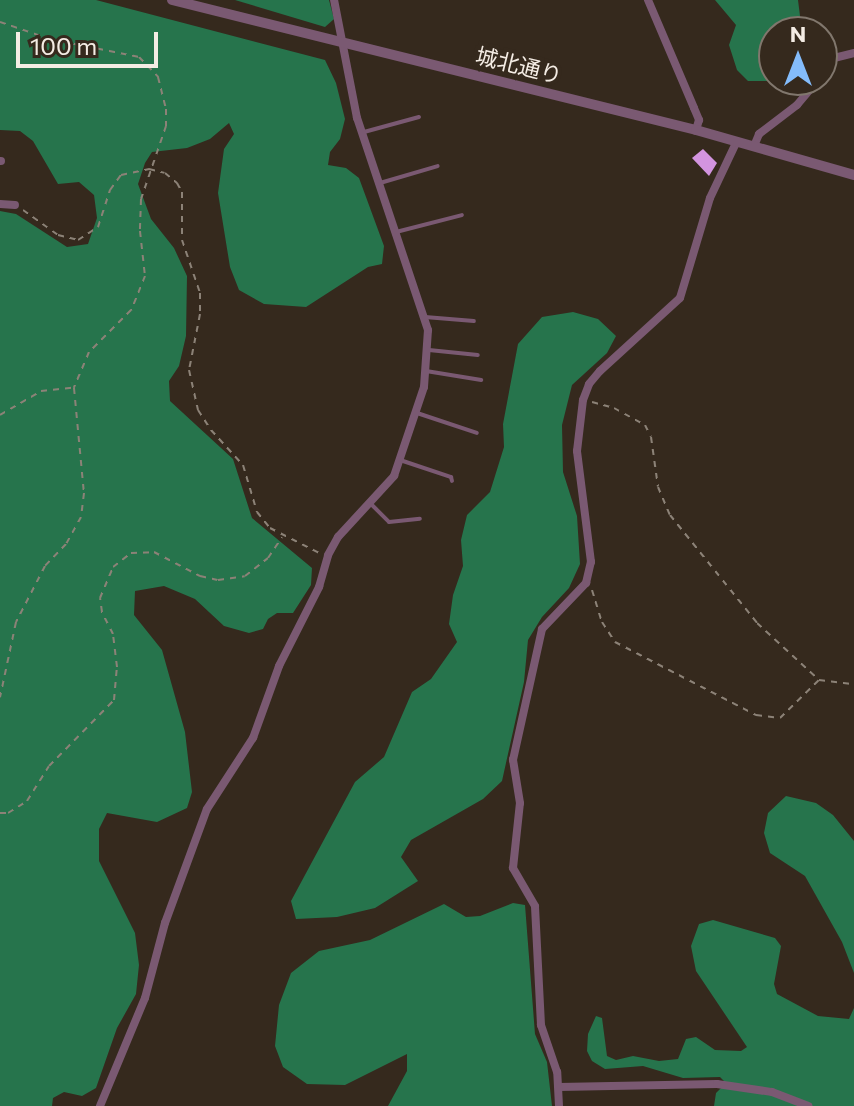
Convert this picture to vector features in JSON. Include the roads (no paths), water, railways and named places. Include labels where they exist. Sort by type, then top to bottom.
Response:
[{"type":"street","name":"城北通り","points":[[172,0],[696,130],[854,175]]},
{"type":"street","points":[[100,1106],[145,998],[157,947],[197,832],[217,791],[253,738],[279,666],[319,587],[328,555],[338,537],[389,483],[417,413],[426,371],[429,350],[424,317],[362,132],[340,42],[334,0]]},
{"type":"street","points":[[648,0],[699,120],[696,130]]},
{"type":"street","points":[[754,146],[759,134],[805,96]]},
{"type":"street","points":[[559,1106],[559,1087],[541,1025],[535,906],[513,868],[520,803],[513,760],[535,673],[542,629],[586,583],[591,541],[577,451],[583,400],[589,384],[600,371],[680,298],[710,198],[737,141]]},
{"type":"street","points":[[0,204],[15,205]]},
{"type":"street","points":[[559,1087],[717,1084],[772,1092],[808,1106]]},
{"type":"lane","points":[[362,132],[419,117]]},
{"type":"lane","points":[[380,183],[438,166]]},
{"type":"lane","points":[[396,232],[462,215]]},
{"type":"lane","points":[[424,317],[435,315],[474,321]]},
{"type":"lane","points":[[429,350],[478,355]]},
{"type":"lane","points":[[426,371],[481,380]]},
{"type":"lane","points":[[417,413],[477,433]]},
{"type":"lane","points":[[399,460],[451,477],[452,481]]},
{"type":"lane","points":[[371,504],[389,522],[420,519]]}]
